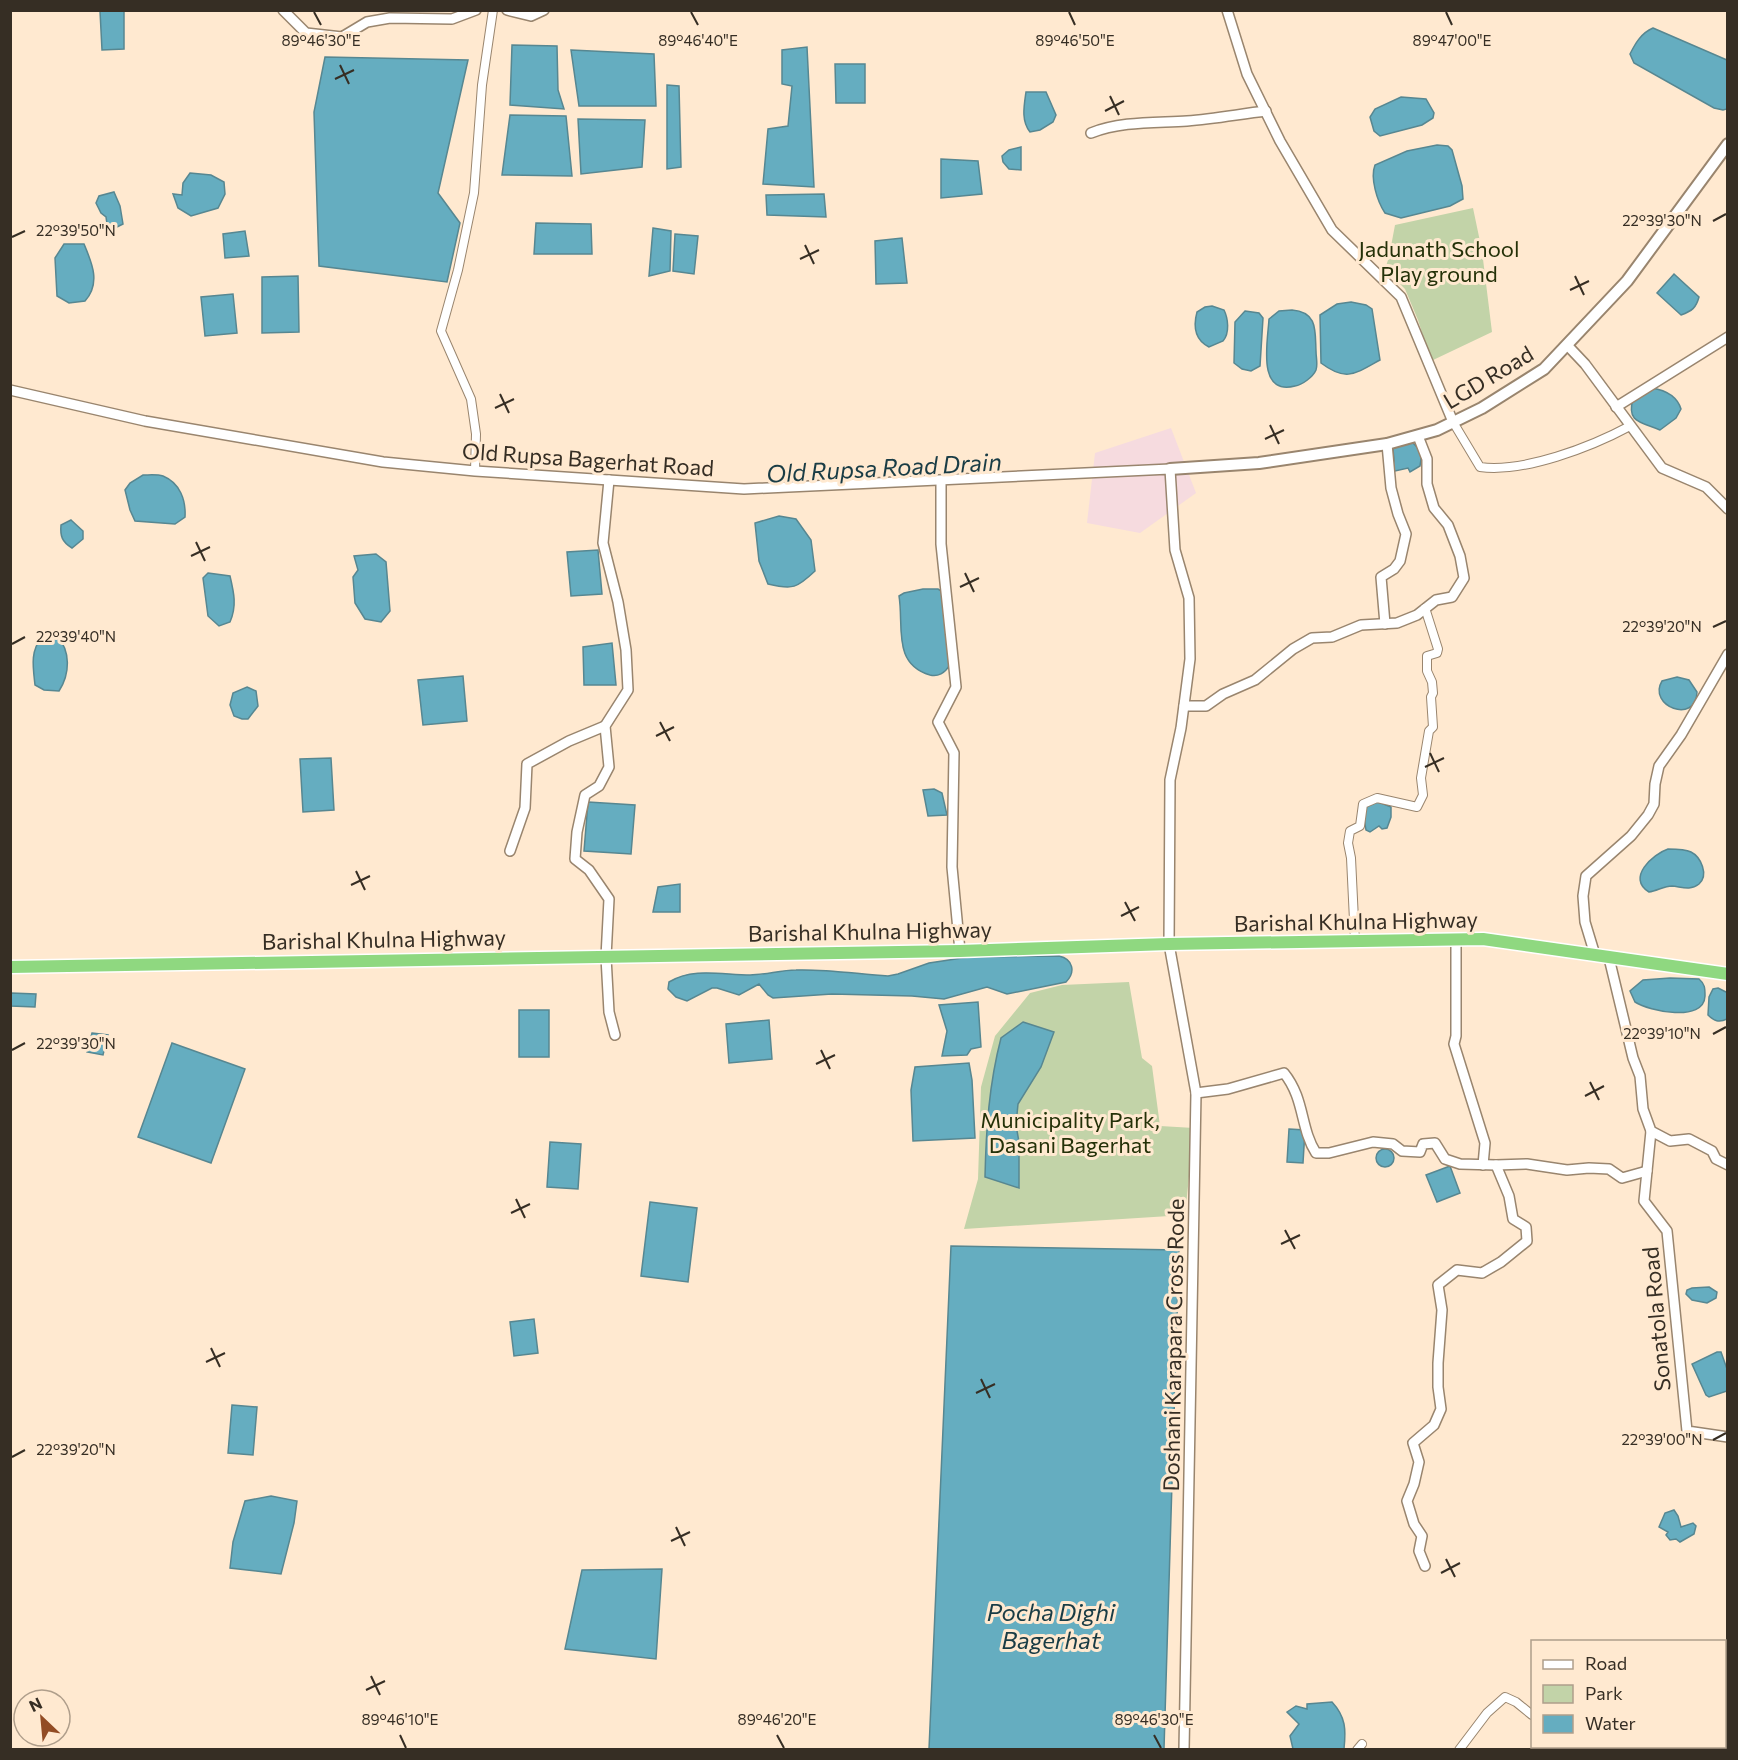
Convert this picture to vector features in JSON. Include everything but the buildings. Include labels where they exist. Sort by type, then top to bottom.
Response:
[{"type":"highway","name":"Barishal Khulna Highway","points":[[10,967],[960,951],[1168,944],[1483,939],[1728,974]]},
{"type":"main road","name":"LGD Road","points":[[1170,469],[1259,463],[1387,444],[1418,436],[1482,408],[1544,369],[1627,281],[1728,144]]},
{"type":"street","points":[[283,10],[306,33],[342,37],[367,22],[390,18],[452,19],[476,10]]},
{"type":"street","points":[[475,471],[476,434],[471,399],[441,331],[458,270],[474,194],[482,85],[493,10]]},
{"type":"street","points":[[507,10],[531,16],[544,10]]},
{"type":"street","points":[[1227,10],[1247,74],[1280,141],[1332,230],[1401,297],[1453,422],[1467,449],[1480,466],[1490,468],[1521,465],[1549,458],[1600,441],[1630,426]]},
{"type":"street","points":[[1091,133],[1103,128],[1132,124],[1266,111]]},
{"type":"street","points":[[1616,407],[1728,337]]},
{"type":"street","points":[[1567,345],[1585,364],[1662,468],[1706,487],[1728,509]]},
{"type":"street","name":"Old Rupsa Bagerhat Road","points":[[10,390],[145,421],[383,462],[475,471],[744,489],[1170,469]]},
{"type":"street","points":[[1184,706],[1206,706],[1223,694],[1255,680],[1293,649],[1312,638],[1332,637],[1351,628],[1397,623],[1417,615],[1436,600],[1452,597],[1464,578],[1460,556],[1448,525],[1434,508],[1427,484],[1427,459],[1418,436]]},
{"type":"street","points":[[1385,624],[1381,577],[1394,569],[1400,561],[1406,534],[1391,488],[1387,444]]},
{"type":"street","name":"Doshani Karapara Cross Rode","points":[[1170,469],[1175,550],[1189,598],[1190,659],[1170,780],[1168,944],[1196,1093],[1184,1749]]},
{"type":"street","points":[[510,851],[525,808],[527,764],[569,741],[605,726],[628,690],[626,650],[618,602],[603,543],[609,480]]},
{"type":"street","points":[[940,481],[941,544],[956,687],[938,722],[954,753],[952,867],[960,951]]},
{"type":"street","points":[[1356,941],[1348,843],[1350,831],[1360,826],[1363,804],[1371,800],[1377,798],[1417,807],[1423,795],[1421,778],[1429,731],[1433,727],[1434,716],[1431,697],[1432,682],[1427,671],[1427,656],[1437,653],[1438,649],[1425,608]]},
{"type":"street","points":[[1595,955],[1585,922],[1583,896],[1586,876],[1623,844],[1648,815],[1654,804],[1654,784],[1659,766],[1681,735],[1728,654]]},
{"type":"street","points":[[605,726],[609,767],[599,786],[585,795],[577,832],[575,859],[589,870],[609,899],[606,957],[609,1012],[615,1035]]},
{"type":"street","points":[[1456,940],[1456,1036],[1454,1044],[1485,1143],[1483,1165]]},
{"type":"street","points":[[1609,958],[1635,1065],[1640,1076],[1643,1109],[1651,1131],[1670,1141],[1689,1139],[1712,1150],[1716,1159],[1728,1165]]},
{"type":"street","points":[[1196,1093],[1228,1089],[1284,1073],[1292,1082],[1304,1116],[1308,1141],[1316,1153],[1329,1153],[1372,1142],[1393,1144],[1402,1151],[1420,1152],[1423,1144],[1435,1143],[1444,1159],[1460,1164],[1527,1164],[1568,1170],[1609,1169],[1622,1178],[1647,1171]]},
{"type":"street","name":"Sonatola Road","points":[[1651,1131],[1644,1201],[1667,1231],[1687,1431],[1728,1437]]},
{"type":"street","points":[[1425,1566],[1419,1551],[1422,1536],[1414,1524],[1407,1501],[1419,1462],[1413,1443],[1434,1425],[1441,1409],[1438,1387],[1442,1310],[1438,1285],[1457,1270],[1482,1273],[1501,1262],[1527,1241],[1526,1227],[1513,1219],[1509,1196],[1496,1165]]},
{"type":"street","points":[[1459,1749],[1487,1713],[1505,1697],[1531,1713]]},
{"type":"shaded area","points":[[1171,428],[1196,493],[1140,533],[1087,523],[1095,453]]},
{"type":"green space","name":"Jadunath School Play ground","points":[[1473,208],[1482,251],[1492,332],[1431,361],[1405,289],[1385,269],[1395,225]]},
{"type":"green space","name":"Municipality Park, Dasani Bagerhat","points":[[1129,982],[1142,1058],[1152,1066],[1160,1126],[1194,1128],[1185,1215],[964,1229],[978,1179],[981,1087],[995,1036],[1030,993],[1062,985]]},
{"type":"water","points":[[100,11],[124,11],[124,49],[102,50]]},
{"type":"water","points":[[1653,28],[1727,60],[1727,109],[1714,108],[1634,63],[1630,54],[1632,50],[1642,36]]},
{"type":"water","points":[[512,45],[557,46],[558,90],[564,109],[510,105]]},
{"type":"water","points":[[807,47],[814,187],[763,184],[768,129],[788,126],[792,86],[782,84],[782,50]]},
{"type":"water","points":[[571,50],[654,54],[656,106],[579,106]]},
{"type":"water","points":[[325,57],[468,60],[438,193],[460,223],[447,282],[319,266],[314,112]]},
{"type":"water","points":[[835,64],[865,64],[865,103],[836,103]]},
{"type":"water","points":[[667,85],[679,86],[681,167],[667,169]]},
{"type":"water","points":[[1026,92],[1046,92],[1056,115],[1053,122],[1040,130],[1030,132],[1025,123]]},
{"type":"water","points":[[1401,97],[1426,99],[1434,113],[1433,118],[1422,125],[1380,136],[1374,131],[1370,117],[1375,109]]},
{"type":"water","points":[[510,115],[566,116],[572,176],[502,175]]},
{"type":"water","points":[[578,119],[645,120],[642,167],[581,174]]},
{"type":"water","points":[[1437,145],[1448,146],[1452,150],[1462,186],[1463,199],[1450,206],[1401,218],[1385,213],[1375,189],[1373,176],[1375,165],[1407,151]]},
{"type":"water","points":[[1021,147],[1021,170],[1009,169],[1003,162],[1002,156],[1009,150]]},
{"type":"water","points":[[941,159],[978,161],[982,194],[941,198]]},
{"type":"water","points":[[190,173],[211,175],[224,182],[225,194],[218,208],[191,216],[178,208],[173,194],[182,195],[183,183]]},
{"type":"water","points":[[114,192],[120,206],[123,224],[111,230],[106,217],[96,203],[99,196]]},
{"type":"water","points":[[824,194],[826,217],[767,215],[766,195]]},
{"type":"water","points":[[536,223],[591,224],[592,254],[534,254]]},
{"type":"water","points":[[653,228],[671,231],[670,271],[649,276]]},
{"type":"water","points":[[245,231],[249,256],[225,258],[223,234]]},
{"type":"water","points":[[675,234],[698,236],[694,274],[673,271]]},
{"type":"water","points":[[902,238],[907,283],[876,284],[875,241]]},
{"type":"water","points":[[64,244],[84,244],[90,258],[94,280],[90,294],[85,301],[69,303],[57,296],[55,258]]},
{"type":"water","points":[[1674,274],[1699,297],[1693,309],[1681,315],[1657,293]]},
{"type":"water","points":[[298,276],[299,332],[262,333],[262,277]]},
{"type":"water","points":[[233,294],[237,333],[205,336],[201,297]]},
{"type":"water","points":[[1351,302],[1366,305],[1372,309],[1380,360],[1357,372],[1337,373],[1321,363],[1320,315],[1337,304]]},
{"type":"water","points":[[1212,306],[1224,310],[1227,330],[1223,341],[1209,347],[1198,337],[1195,323],[1197,312]]},
{"type":"water","points":[[1292,310],[1307,314],[1311,319],[1315,336],[1317,368],[1315,373],[1304,382],[1295,386],[1283,387],[1274,383],[1269,375],[1267,352],[1269,319],[1279,311]]},
{"type":"water","points":[[1245,311],[1259,313],[1263,318],[1260,366],[1251,371],[1242,369],[1234,363],[1235,322]]},
{"type":"water","points":[[1652,388],[1670,394],[1681,409],[1676,418],[1660,430],[1637,421],[1632,413],[1633,399]]},
{"type":"water","points":[[1412,442],[1422,452],[1420,466],[1410,472],[1408,468],[1395,471],[1392,469],[1393,448]]},
{"type":"water","points":[[143,475],[161,475],[174,483],[183,498],[185,517],[175,524],[135,521],[125,490],[130,483]]},
{"type":"water","points":[[779,516],[796,519],[811,540],[815,571],[804,581],[789,587],[768,584],[759,561],[755,523]]},
{"type":"water","points":[[71,520],[83,531],[83,539],[72,548],[64,541],[61,532],[61,525]]},
{"type":"water","points":[[598,550],[602,594],[571,596],[567,552]]},
{"type":"water","points":[[376,554],[386,562],[390,611],[381,622],[365,619],[355,603],[353,577],[358,570],[354,556]]},
{"type":"water","points":[[208,573],[230,576],[233,588],[234,605],[230,622],[219,626],[208,616],[203,578]]},
{"type":"water","points":[[923,589],[938,589],[943,592],[949,666],[938,675],[930,675],[918,670],[910,662],[902,643],[899,596]]},
{"type":"water","points":[[57,636],[65,649],[67,670],[59,691],[44,690],[35,685],[34,654],[42,637]]},
{"type":"water","points":[[612,643],[616,685],[584,685],[583,647]]},
{"type":"water","points":[[463,676],[467,721],[423,725],[418,680]]},
{"type":"water","points":[[1677,677],[1689,680],[1697,692],[1695,702],[1689,708],[1682,710],[1666,704],[1659,690],[1662,681]]},
{"type":"water","points":[[247,687],[256,691],[258,706],[248,719],[242,719],[234,716],[230,705],[233,693]]},
{"type":"water","points":[[331,758],[334,810],[303,812],[300,759]]},
{"type":"water","points":[[934,789],[942,793],[947,815],[928,816],[923,790]]},
{"type":"water","points":[[1376,801],[1391,807],[1391,817],[1387,828],[1382,829],[1379,826],[1370,832],[1366,830],[1364,818],[1366,805]]},
{"type":"water","points":[[588,802],[635,805],[631,854],[584,851]]},
{"type":"water","points":[[1668,849],[1686,850],[1695,854],[1704,871],[1702,880],[1692,887],[1669,886],[1649,892],[1640,880],[1644,867],[1655,856]]},
{"type":"water","points":[[680,884],[680,912],[653,912],[658,887]]},
{"type":"water","points":[[1059,956],[1072,966],[1071,974],[1066,982],[1007,994],[987,987],[944,999],[832,994],[773,998],[759,984],[739,995],[712,988],[687,1001],[676,997],[668,989],[669,982],[678,977],[698,973],[750,975],[808,970],[888,976],[929,963],[969,957]]},
{"type":"water","points":[[1699,979],[1705,988],[1705,996],[1702,1004],[1696,1010],[1663,1011],[1635,1002],[1630,991],[1643,980]]},
{"type":"water","points":[[1718,988],[1728,993],[1727,1019],[1722,1021],[1715,1020],[1708,1015],[1709,997],[1713,989]]},
{"type":"water","points":[[11,993],[36,994],[35,1007],[11,1006]]},
{"type":"water","points":[[978,1002],[981,1047],[971,1049],[967,1055],[942,1056],[947,1031],[939,1005]]},
{"type":"water","points":[[519,1010],[549,1010],[549,1057],[519,1057]]},
{"type":"water","points":[[769,1020],[772,1059],[729,1063],[726,1024]]},
{"type":"water","points":[[1023,1022],[1054,1032],[1041,1067],[1018,1104],[1016,1125],[1019,1142],[1019,1188],[985,1177],[989,1107],[1001,1038]]},
{"type":"water","points":[[92,1033],[108,1035],[103,1055],[87,1052]]},
{"type":"water","points":[[172,1043],[245,1069],[211,1163],[138,1137]]},
{"type":"water","points":[[969,1063],[975,1138],[913,1141],[911,1090],[915,1067]]},
{"type":"water","points":[[1289,1129],[1305,1130],[1303,1163],[1287,1162]]},
{"type":"water","points":[[550,1142],[581,1144],[578,1189],[547,1187]]},
{"type":"water","points":[[1385,1149],[1391,1152],[1394,1158],[1391,1164],[1385,1167],[1379,1164],[1376,1158],[1379,1152]]},
{"type":"water","points":[[1450,1166],[1460,1193],[1437,1202],[1426,1175]]},
{"type":"water","points":[[650,1202],[697,1208],[688,1282],[641,1276]]},
{"type":"water","name":"Pocha Dighi Bagerhat","points":[[951,1246],[1179,1250],[1164,1749],[929,1749]]},
{"type":"water","points":[[1709,1287],[1717,1292],[1716,1298],[1707,1303],[1692,1300],[1686,1294],[1687,1290],[1692,1288]]},
{"type":"water","points":[[534,1319],[538,1353],[514,1356],[510,1322]]},
{"type":"water","points":[[1721,1352],[1727,1369],[1727,1391],[1709,1397],[1692,1364]]},
{"type":"water","points":[[232,1405],[257,1407],[253,1455],[228,1453]]},
{"type":"water","points":[[271,1496],[297,1501],[281,1574],[230,1568],[233,1542],[245,1501]]},
{"type":"water","points":[[1674,1510],[1681,1527],[1693,1523],[1696,1526],[1694,1534],[1680,1542],[1676,1539],[1670,1540],[1666,1535],[1668,1532],[1659,1527],[1665,1513]]},
{"type":"water","points":[[662,1569],[656,1659],[565,1649],[582,1570]]},
{"type":"water","points":[[1332,1702],[1344,1724],[1344,1749],[1293,1749],[1290,1736],[1299,1724],[1287,1712],[1296,1706],[1307,1709],[1307,1704]]},
{"type":"water label","name":"Old Rupsa Road Drain","points":[[884,467]]}]
